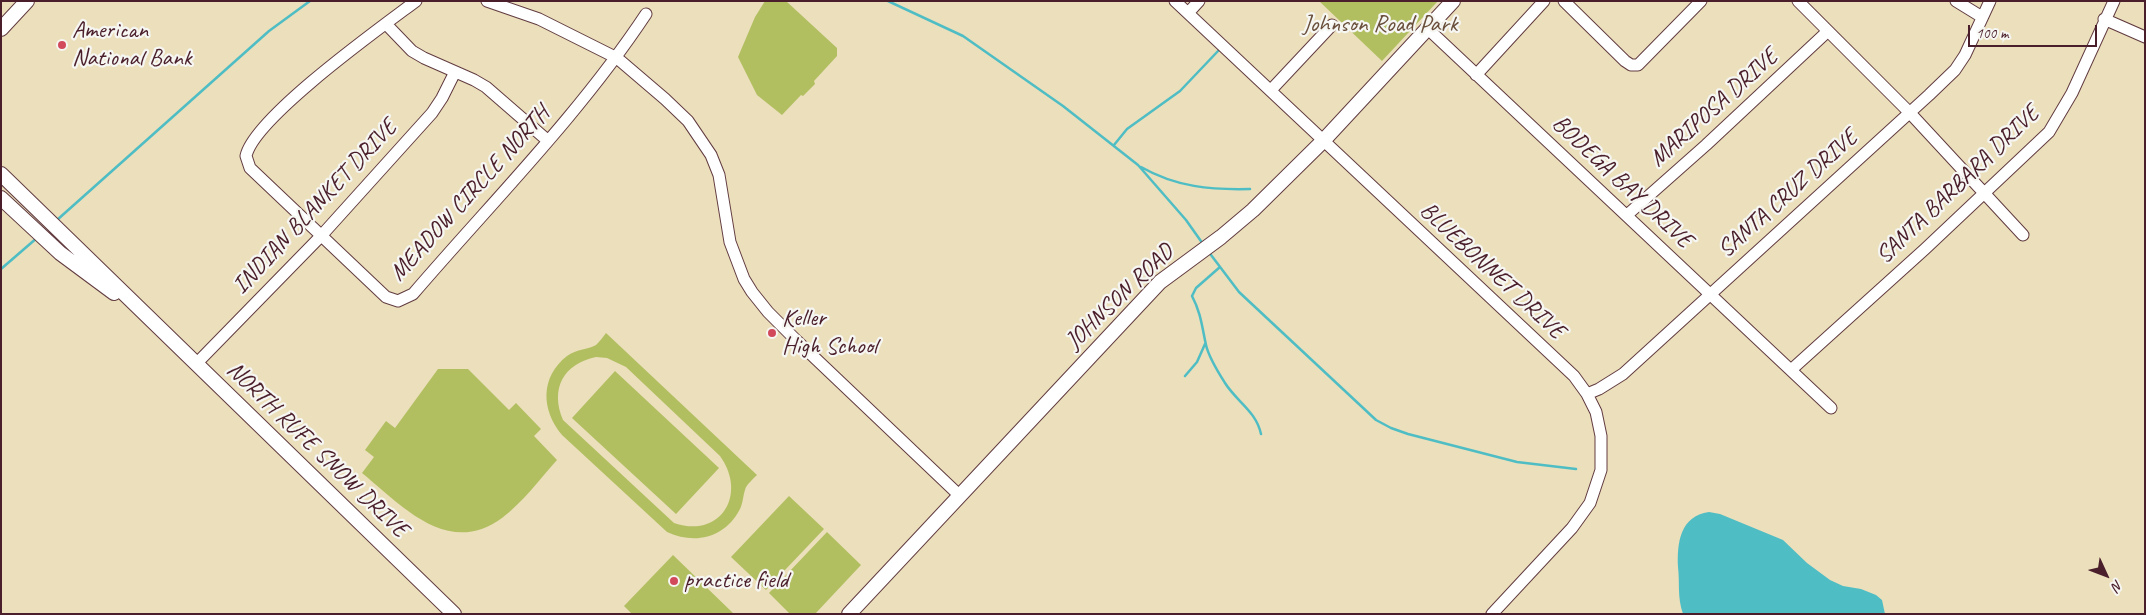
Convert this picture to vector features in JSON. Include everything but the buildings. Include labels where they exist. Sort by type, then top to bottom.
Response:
[{"type":"main road","points":[[1,29],[28,1]]},
{"type":"main road","name":"JOHNSON ROAD","points":[[849,614],[1160,282],[1221,237],[1253,210],[1322,141],[1453,1]]},
{"type":"main road","name":"NORTH RUFE SNOW DRIVE","points":[[1,174],[454,614]]},
{"type":"main road","name":"NORTH RUFE SNOW DRIVE","points":[[1,198],[60,253],[149,318]]},
{"type":"street","points":[[320,236],[250,168],[246,156],[247,148],[260,132],[301,91],[416,1]]},
{"type":"street","points":[[487,1],[511,5],[617,58],[688,121],[711,155],[720,180],[730,242],[744,279],[764,307],[796,340],[960,495]]},
{"type":"street","name":"BLUEBONNET DRIVE","points":[[1175,1],[1574,376],[1587,394],[1596,412],[1601,436],[1601,470],[1590,503],[1572,528],[1492,614]]},
{"type":"street","points":[[1188,13],[1199,1]]},
{"type":"street","points":[[1476,75],[1544,1]]},
{"type":"street","points":[[1564,1],[1625,61],[1631,65],[1638,65],[1701,1]]},
{"type":"street","points":[[1798,1],[1910,113],[2023,235]]},
{"type":"street","points":[[1956,1],[1982,17]]},
{"type":"street","name":"SANTA CRUZ DRIVE","points":[[1587,394],[1600,389],[1623,374],[1910,113],[1954,70],[1965,55],[1990,1]]},
{"type":"street","name":"SANTA BARBARA DRIVE","points":[[1791,370],[2049,132],[2072,93],[2104,19],[2114,1]]},
{"type":"street","name":"MEADOW CIRCLE NORTH","points":[[320,236],[386,297],[398,301],[413,294],[589,94],[617,58],[646,14]]},
{"type":"street","points":[[2104,19],[2145,38]]},
{"type":"street","points":[[386,24],[412,51],[486,87],[547,140]]},
{"type":"street","points":[[1271,90],[1332,25]]},
{"type":"street","name":"BODEGA BAY DRIVE","points":[[1427,28],[1831,408]]},
{"type":"street","name":"MARIPOSA DRIVE","points":[[1627,215],[1706,145],[1828,31]]},
{"type":"street","name":"INDIAN BLANKET DRIVE","points":[[196,364],[320,236],[432,113],[455,72]]},
{"type":"green space","points":[[765,1],[786,1],[837,48],[837,56],[814,81],[815,84],[803,96],[801,95],[782,115],[757,95],[738,57],[755,17]]},
{"type":"green space","name":"Johnson Road Park","points":[[1319,1],[1438,1],[1382,61]]},
{"type":"green space","points":[[606,333],[757,475],[746,488],[741,507],[734,519],[718,532],[698,538],[688,538],[667,532],[562,435],[555,425],[547,405],[546,394],[552,374],[558,364],[567,356],[596,345]],"holes":[[[596,357],[607,358],[626,367],[720,456],[728,471],[731,485],[730,499],[725,510],[716,519],[705,525],[690,526],[674,523],[563,420],[558,398],[562,379],[575,365],[585,360]]]},
{"type":"green space","points":[[438,369],[468,369],[509,410],[516,403],[541,429],[534,436],[557,460],[510,512],[482,529],[463,532],[444,530],[426,522],[409,512],[362,473],[374,457],[365,450],[386,421],[395,428]]},
{"type":"green space","points":[[615,371],[719,468],[676,514],[572,418]]},
{"type":"green space","points":[[789,496],[824,529],[766,590],[731,557]]},
{"type":"green space","points":[[827,532],[861,565],[815,614],[790,614],[769,593]]},
{"type":"green space","name":"practice field","points":[[673,555],[734,614],[632,614],[624,606]]},
{"type":"water","points":[[1709,512],[1720,514],[1783,540],[1807,563],[1830,580],[1843,586],[1861,589],[1876,595],[1882,600],[1885,614],[1683,614],[1679,590],[1678,558],[1682,532],[1692,519]]},
{"type":"waterway","points":[[57,220],[269,31],[310,1]]},
{"type":"waterway","points":[[888,1],[963,36],[1063,106],[1138,165],[1186,220],[1203,244]]},
{"type":"waterway","points":[[1114,145],[1127,129],[1180,91],[1219,50]]},
{"type":"waterway","points":[[1141,167],[1167,179],[1194,186],[1221,189],[1250,189]]},
{"type":"waterway","points":[[1,269],[38,237]]},
{"type":"waterway","points":[[1208,251],[1239,292],[1376,420],[1408,434],[1517,462],[1576,469]]},
{"type":"waterway","points":[[1220,267],[1196,288],[1192,296],[1199,314],[1211,360],[1230,390],[1255,419],[1261,434]]},
{"type":"waterway","points":[[1185,376],[1197,362],[1205,344]]},
{"type":"place","name":"American National Bank","points":[[62,45]]},
{"type":"place","name":"Keller High School","points":[[772,333]]},
{"type":"place","name":"practice field","points":[[674,581]]}]
